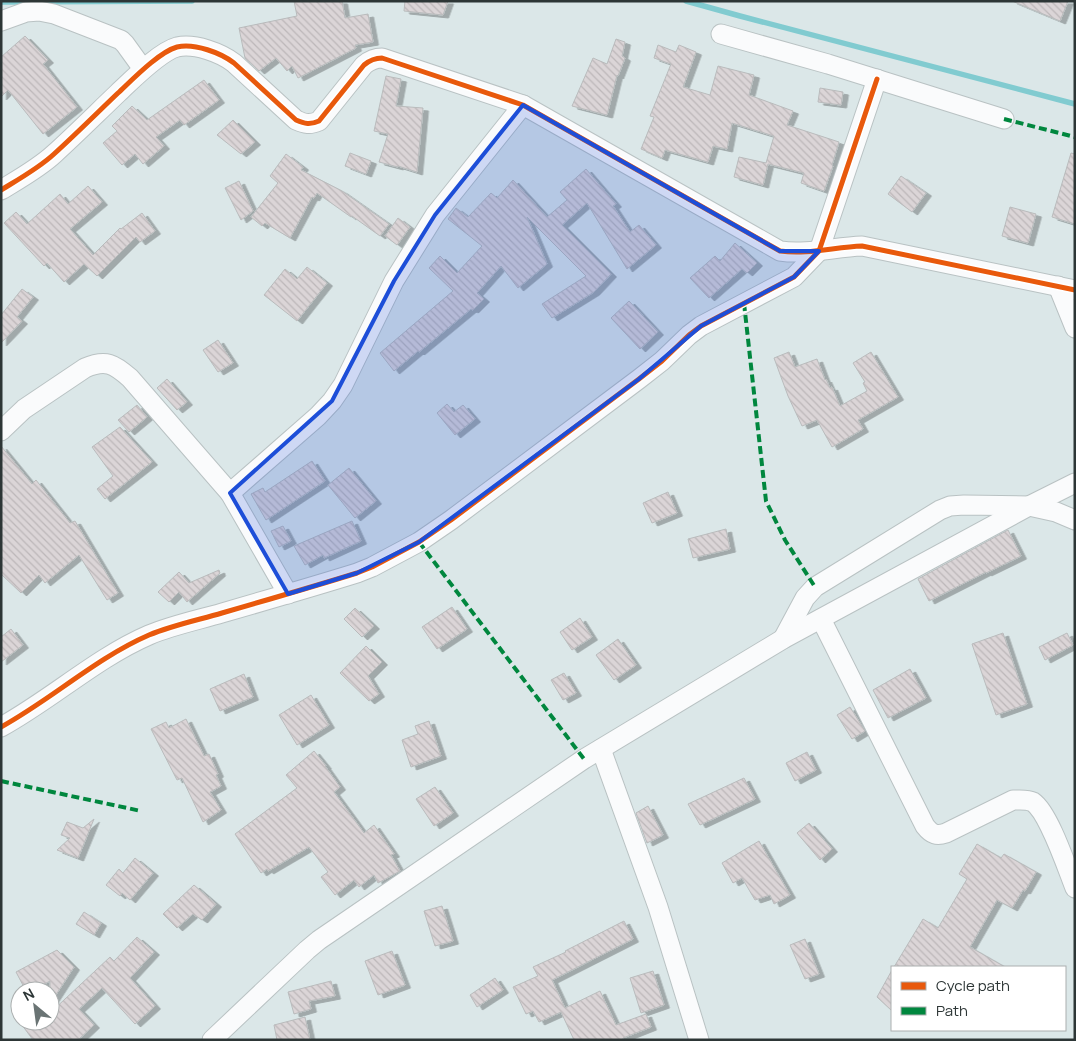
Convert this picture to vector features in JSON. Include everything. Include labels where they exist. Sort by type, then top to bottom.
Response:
[{"type":"street","points":[[1,21],[26,12],[39,11],[54,14],[121,40],[143,69]]},
{"type":"street","points":[[720,34],[877,78],[1004,119]]},
{"type":"street","points":[[4,184],[52,155],[143,69],[176,47],[201,48],[227,57],[296,120],[304,124],[312,124],[319,121],[364,65],[376,58],[382,58],[523,105],[780,250],[791,252],[819,251],[862,246],[1066,288],[1075,328]]},
{"type":"street","points":[[1,727],[34,708],[105,659],[150,635],[180,624],[357,573],[419,542],[639,379],[700,326],[794,277],[819,251],[877,78]]},
{"type":"street","points":[[230,493],[318,416],[332,401],[343,385],[394,281],[435,215],[523,105]]},
{"type":"street","points":[[1,431],[24,409],[85,368],[102,363],[120,369],[130,378],[230,493],[288,594]]},
{"type":"street","points":[[212,1040],[319,940],[584,759],[602,750],[783,639],[1075,483]]},
{"type":"street","points":[[783,639],[805,598],[815,587],[940,510],[950,506],[1029,506],[1056,512],[1075,520]]},
{"type":"street","points":[[821,619],[930,833],[939,836],[1014,800],[1031,801],[1039,808],[1047,821],[1075,888]]},
{"type":"street","points":[[602,750],[658,907],[699,1040]]},
{"type":"highlighted area","points":[[523,105],[780,251],[819,251],[794,277],[701,326],[639,379],[419,542],[357,573],[288,594],[230,493],[332,401],[394,281],[435,215]]},
{"type":"building","points":[[294,1],[342,1],[345,18],[368,14],[373,42],[355,45],[356,48],[298,78],[292,66],[287,71],[276,58],[259,71],[245,58],[239,28],[297,16]]},
{"type":"building","points":[[405,1],[448,1],[443,15],[404,11]]},
{"type":"building","points":[[1012,1],[1068,1],[1060,21]]},
{"type":"building","points":[[25,36],[48,60],[43,64],[77,107],[43,134],[8,90],[1,97],[1,57]]},
{"type":"building","points":[[616,39],[625,42],[622,56],[625,58],[617,75],[607,115],[572,106],[593,58],[607,64]]},
{"type":"building","points":[[658,45],[676,52],[679,45],[696,52],[683,87],[710,95],[718,66],[754,75],[749,95],[793,111],[787,125],[839,142],[824,191],[801,183],[804,173],[768,164],[763,185],[734,177],[739,157],[766,163],[774,136],[732,123],[727,149],[713,146],[708,162],[665,150],[662,158],[641,149],[654,117],[650,116],[671,64],[654,58]]},
{"type":"building","points":[[386,76],[401,79],[396,106],[423,108],[417,172],[379,162],[388,134],[374,131]]},
{"type":"building","points":[[204,80],[219,100],[184,125],[180,120],[156,137],[164,146],[143,164],[135,154],[122,165],[103,143],[117,131],[112,126],[132,106],[147,120]]},
{"type":"building","points":[[820,88],[843,92],[841,105],[818,102]]},
{"type":"building","points":[[233,120],[255,142],[241,154],[217,135]]},
{"type":"building","points":[[350,153],[371,161],[366,174],[345,166]]},
{"type":"building","points":[[1071,153],[1075,154],[1075,224],[1052,217]]},
{"type":"building","points":[[286,154],[303,167],[301,170],[342,191],[389,224],[380,236],[317,193],[314,198],[312,197],[290,238],[265,223],[262,226],[251,217],[278,183],[270,176]]},
{"type":"building","points":[[586,169],[616,204],[613,206],[630,232],[639,225],[656,245],[627,269],[587,203],[562,225],[611,274],[594,292],[552,318],[542,304],[586,276],[527,217],[547,264],[518,288],[501,266],[477,293],[484,299],[473,310],[471,309],[394,371],[380,353],[453,291],[429,268],[440,256],[457,273],[482,246],[448,219],[456,208],[468,217],[491,193],[497,198],[513,180],[547,217],[567,200],[560,192]]},
{"type":"building","points":[[901,176],[926,193],[912,212],[888,194]]},
{"type":"building","points":[[239,181],[253,211],[241,220],[225,188]]},
{"type":"building","points":[[88,186],[102,202],[70,229],[93,255],[120,228],[142,213],[155,231],[140,242],[136,237],[97,276],[84,264],[64,282],[47,263],[44,266],[4,223],[16,212],[27,224],[60,194],[68,204]]},
{"type":"building","points":[[1010,207],[1036,214],[1028,243],[1002,236]]},
{"type":"building","points":[[398,218],[410,227],[397,245],[385,236]]},
{"type":"building","points":[[735,243],[757,263],[747,273],[742,269],[709,298],[690,278],[715,256],[720,261]]},
{"type":"building","points":[[307,267],[327,283],[297,321],[264,295],[285,269],[297,279]]},
{"type":"building","points":[[22,289],[33,297],[17,317],[22,321],[1,343],[1,315]]},
{"type":"building","points":[[629,301],[658,332],[640,349],[611,318]]},
{"type":"building","points":[[218,340],[233,363],[218,372],[203,350]]},
{"type":"building","points":[[789,352],[795,367],[817,359],[825,380],[830,388],[832,387],[840,406],[867,391],[863,383],[865,382],[853,363],[871,352],[898,397],[858,420],[863,429],[832,447],[817,420],[802,426],[788,396],[774,358]]},
{"type":"building","points":[[167,379],[187,402],[177,410],[157,388]]},
{"type":"building","points":[[447,404],[454,412],[463,405],[475,419],[455,435],[437,413]]},
{"type":"building","points":[[137,405],[147,417],[129,432],[118,420]]},
{"type":"building","points":[[120,427],[152,462],[105,499],[97,489],[113,476],[92,447]]},
{"type":"building","points":[[1,446],[32,484],[36,480],[70,523],[75,521],[118,593],[107,600],[79,555],[45,583],[39,575],[21,593],[1,574]]},
{"type":"building","points":[[312,461],[325,481],[266,520],[251,494],[263,488],[265,492]]},
{"type":"building","points":[[349,468],[376,501],[355,518],[328,485]]},
{"type":"building","points":[[668,492],[677,513],[652,523],[643,503]]},
{"type":"building","points":[[352,521],[361,541],[324,558],[323,555],[305,565],[294,546]]},
{"type":"building","points":[[283,526],[291,541],[279,547],[271,531]]},
{"type":"building","points":[[726,529],[730,549],[693,558],[688,539]]},
{"type":"building","points":[[1008,530],[1021,556],[929,601],[918,579]]},
{"type":"building","points":[[219,570],[220,573],[187,602],[179,592],[169,602],[158,592],[179,572],[189,583]]},
{"type":"building","points":[[452,607],[467,629],[437,649],[422,627]]},
{"type":"building","points":[[355,608],[374,626],[362,637],[344,619]]},
{"type":"building","points":[[580,618],[592,637],[572,650],[560,632]]},
{"type":"building","points":[[11,629],[23,645],[1,662],[1,637]]},
{"type":"building","points":[[1003,633],[1027,704],[996,715],[972,644]]},
{"type":"building","points":[[1067,633],[1073,645],[1045,660],[1039,647]]},
{"type":"building","points":[[618,639],[636,665],[614,680],[596,655]]},
{"type":"building","points":[[366,646],[382,662],[368,676],[379,694],[369,701],[340,673]]},
{"type":"building","points":[[910,669],[926,698],[888,718],[873,690]]},
{"type":"building","points":[[564,673],[576,693],[563,700],[551,680]]},
{"type":"building","points":[[244,674],[253,697],[220,711],[210,689]]},
{"type":"building","points":[[311,695],[329,725],[297,745],[279,715]]},
{"type":"building","points":[[850,707],[865,731],[852,739],[837,715]]},
{"type":"building","points":[[186,719],[204,756],[209,754],[221,786],[210,792],[221,810],[203,822],[182,778],[177,780],[151,729],[166,722],[169,728]]},
{"type":"building","points":[[429,721],[441,756],[411,767],[402,740],[418,734],[415,726]]},
{"type":"building","points":[[314,751],[340,787],[334,792],[364,833],[374,825],[394,854],[391,855],[400,871],[378,883],[374,875],[359,887],[354,880],[335,895],[321,877],[328,872],[309,847],[268,871],[267,869],[261,873],[235,834],[297,788],[286,775]]},
{"type":"building","points":[[807,752],[816,770],[795,781],[786,763]]},
{"type":"building","points":[[744,778],[755,799],[700,825],[688,804]]},
{"type":"building","points":[[435,787],[453,813],[434,826],[416,799]]},
{"type":"building","points":[[648,806],[663,835],[647,843],[636,813]]},
{"type":"building","points":[[94,819],[78,858],[57,850],[70,838],[61,835],[67,822],[83,828]]},
{"type":"building","points":[[809,823],[832,849],[820,860],[797,833]]},
{"type":"building","points":[[759,841],[790,895],[774,904],[770,895],[755,900],[742,878],[733,883],[722,863]]},
{"type":"building","points":[[977,844],[1001,858],[1004,854],[1036,872],[1012,908],[997,900],[970,947],[1003,966],[895,966],[923,919],[938,928],[967,879],[959,874]]},
{"type":"building","points":[[135,858],[153,873],[130,900],[122,893],[120,896],[106,885],[119,869],[123,873]]},
{"type":"building","points":[[194,885],[216,904],[202,920],[193,914],[177,928],[163,914]]},
{"type":"building","points":[[442,906],[453,941],[435,946],[424,911]]},
{"type":"building","points":[[84,912],[101,923],[94,935],[76,924]]},
{"type":"building","points":[[624,921],[633,939],[552,980],[565,1008],[600,991],[616,1025],[646,1014],[651,1027],[623,1038],[623,1040],[574,1040],[561,1012],[539,1022],[533,1011],[526,1014],[513,987],[538,976],[533,967],[566,952]]},
{"type":"building","points":[[137,937],[154,952],[130,978],[155,1006],[135,1024],[102,988],[79,1009],[94,1025],[78,1040],[33,1040],[26,1031],[60,1031],[60,1004],[110,957],[114,961]]},
{"type":"building","points":[[805,939],[819,974],[805,979],[790,945]]},
{"type":"building","points":[[57,950],[74,967],[60,989],[60,981],[21,981],[16,972]]},
{"type":"building","points":[[392,951],[405,985],[378,995],[365,961]]},
{"type":"building","points":[[653,971],[664,1005],[641,1013],[630,978]]},
{"type":"building","points":[[891,972],[891,1010],[877,997]]},
{"type":"building","points":[[495,978],[503,990],[477,1007],[470,995]]},
{"type":"building","points":[[331,981],[335,996],[309,1001],[311,1009],[294,1014],[288,992]]},
{"type":"building","points":[[305,1017],[310,1040],[277,1040],[274,1025]]},
{"type":"waterway","points":[[1,2],[192,1]]},
{"type":"waterway","points":[[686,1],[1075,104]]},
{"type":"marked path","points":[[1004,119],[1075,137]]},
{"type":"marked path","points":[[744,303],[766,501],[785,540],[815,587]]},
{"type":"marked path","points":[[419,542],[584,759]]},
{"type":"marked path","points":[[1,781],[141,811]]},
{"type":"cycle path","points":[[1,190],[48,159],[146,67],[162,54],[177,47],[192,46],[215,52],[229,59],[296,120],[308,124],[319,121],[364,65],[377,58],[382,58],[523,105],[780,251],[811,251],[862,246],[1075,290]]},
{"type":"cycle path","points":[[1,727],[111,655],[149,635],[176,625],[357,573],[419,542],[639,379],[701,326],[794,277],[819,251],[877,79]]}]
